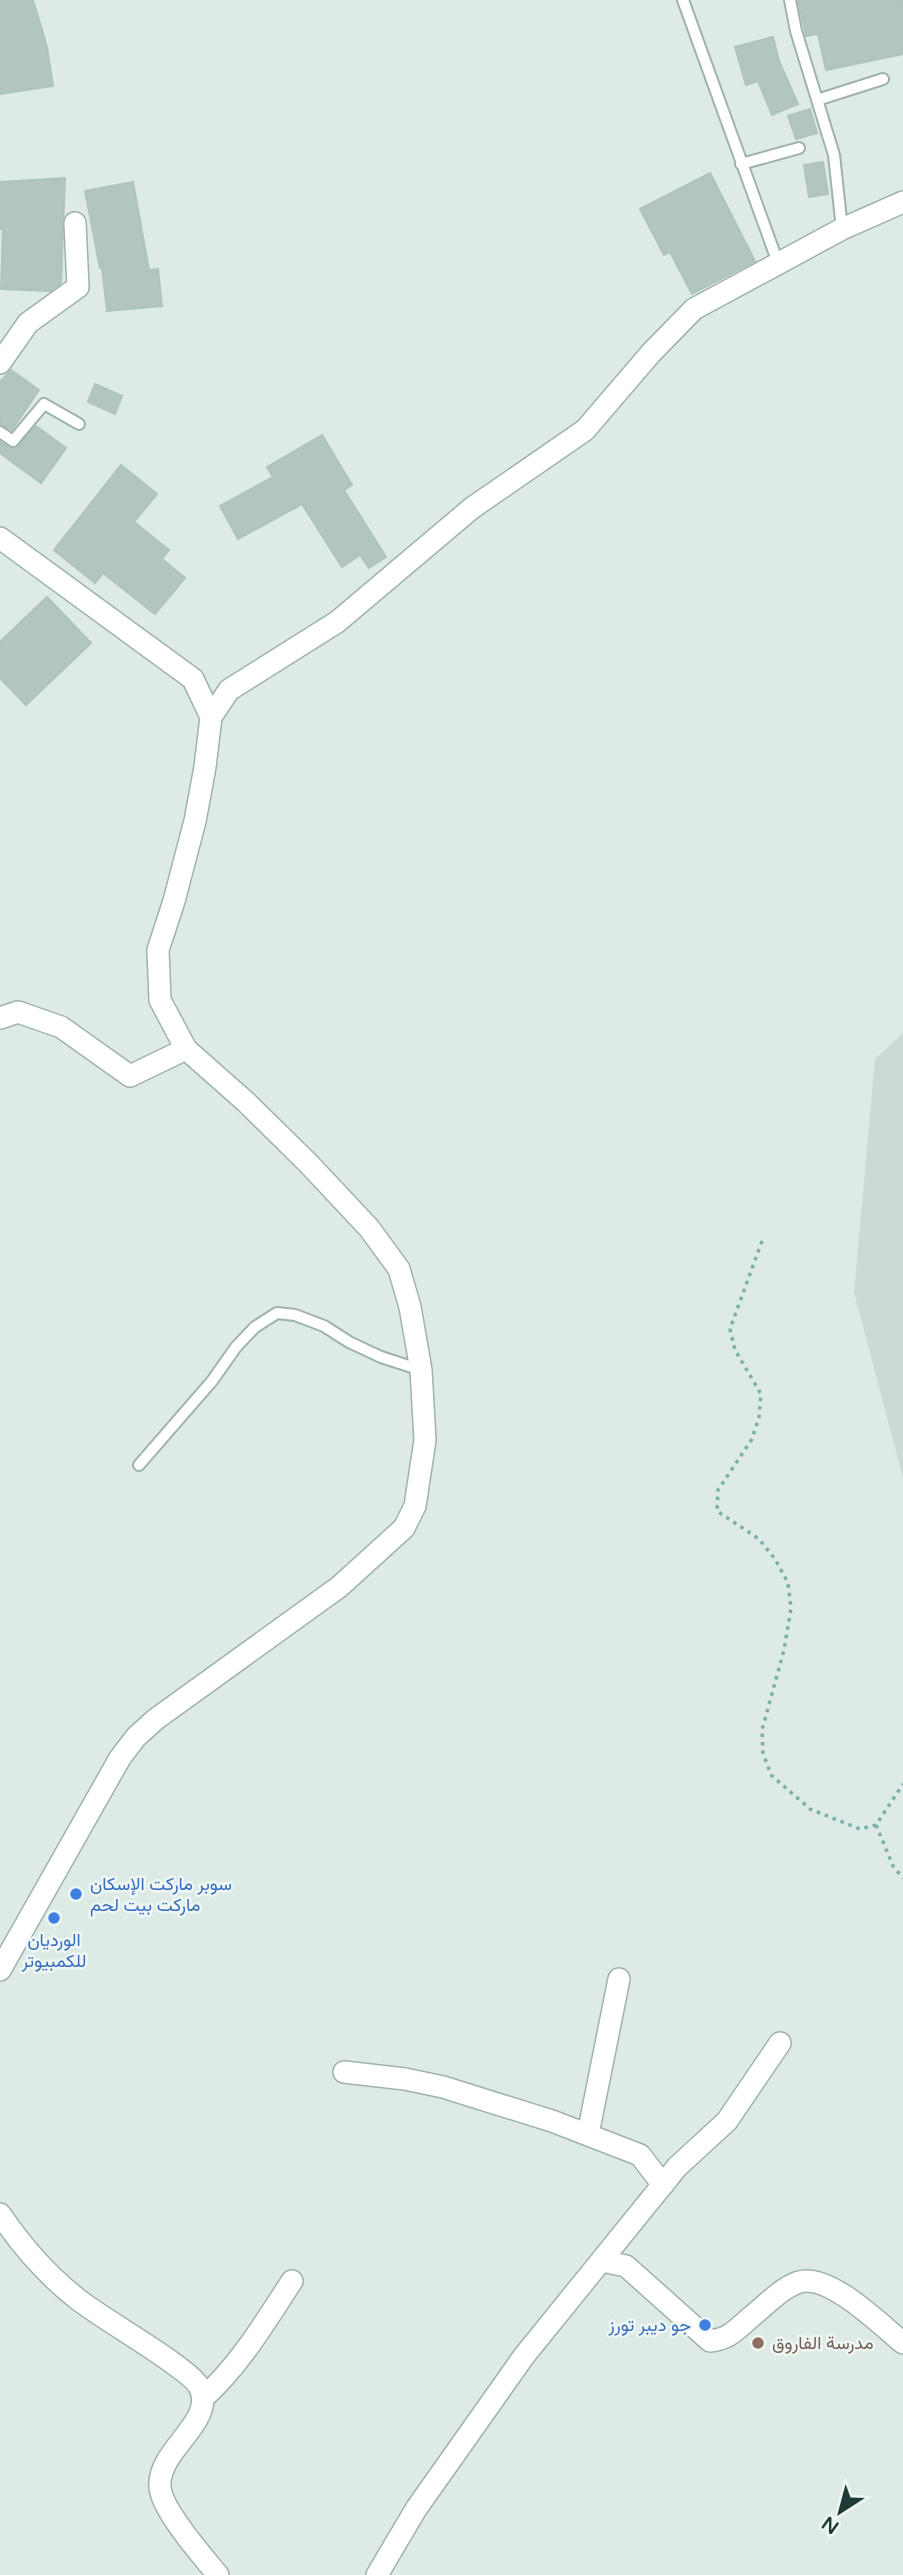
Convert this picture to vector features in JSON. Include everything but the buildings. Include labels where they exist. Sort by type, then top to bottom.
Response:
[{"type":"street","points":[[0,1970],[120,1758],[136,1737],[156,1719],[339,1587],[404,1528],[415,1506],[425,1440],[421,1370],[410,1307],[399,1269],[369,1228],[308,1163],[246,1102],[186,1049],[160,1000],[158,950],[195,821],[211,717],[229,690],[337,622],[472,508],[585,430],[651,353],[694,309],[842,229],[903,202]]},
{"type":"street","points":[[0,363],[28,323],[78,288],[75,223]]},
{"type":"street","points":[[0,538],[193,679],[229,690]]},
{"type":"street","points":[[193,679],[211,717]]},
{"type":"street","points":[[0,1018],[18,1012],[61,1027],[130,1076],[186,1049]]},
{"type":"street","points":[[588,2134],[619,1979]]},
{"type":"street","points":[[377,2575],[416,2509],[524,2356],[686,2158],[727,2121],[780,2043]]},
{"type":"street","points":[[344,2072],[405,2079],[443,2087],[588,2134],[640,2155],[686,2158]]},
{"type":"street","points":[[640,2155],[663,2185]]},
{"type":"street","points":[[0,2214],[19,2241],[74,2297],[178,2367],[199,2385],[203,2398],[200,2414],[164,2465],[160,2488],[176,2522],[218,2575]]},
{"type":"street","points":[[602,2261],[626,2266],[710,2341],[724,2339],[792,2285],[811,2280],[838,2292],[903,2343]]},
{"type":"street","points":[[203,2398],[219,2384],[243,2355],[292,2281]]},
{"type":"lane","points":[[683,0],[778,263]]},
{"type":"lane","points":[[790,0],[834,155],[842,229]]},
{"type":"lane","points":[[817,100],[883,79]]},
{"type":"lane","points":[[741,164],[799,148]]},
{"type":"lane","points":[[0,432],[13,440],[44,404],[79,424]]},
{"type":"lane","points":[[139,1465],[212,1381],[236,1347],[255,1327],[277,1313],[295,1315],[324,1326],[349,1342],[381,1357],[421,1370]]},
{"type":"path","points":[[762,1241],[730,1329],[735,1350],[761,1394],[759,1418],[752,1439],[718,1490],[718,1511],[759,1539],[775,1559],[788,1583],[791,1609],[784,1650],[762,1730],[763,1754],[771,1775],[810,1809],[860,1829],[876,1825],[903,1784]]},
{"type":"path","points":[[876,1825],[893,1866],[903,1878]]},
{"type":"shaded area","points":[[903,1033],[903,1478],[854,1292],[875,1059]]},
{"type":"place","name":"سوبر ماركت الإسكان ماركت بيت لحم","points":[[76,1894]]},
{"type":"place","name":"الورديان للكمبيوتر","points":[[54,1918]]},
{"type":"place","name":"جو ديبر تورز","points":[[705,2325]]},
{"type":"place","name":"مدرسة الفاروق","points":[[758,2343]]}]
